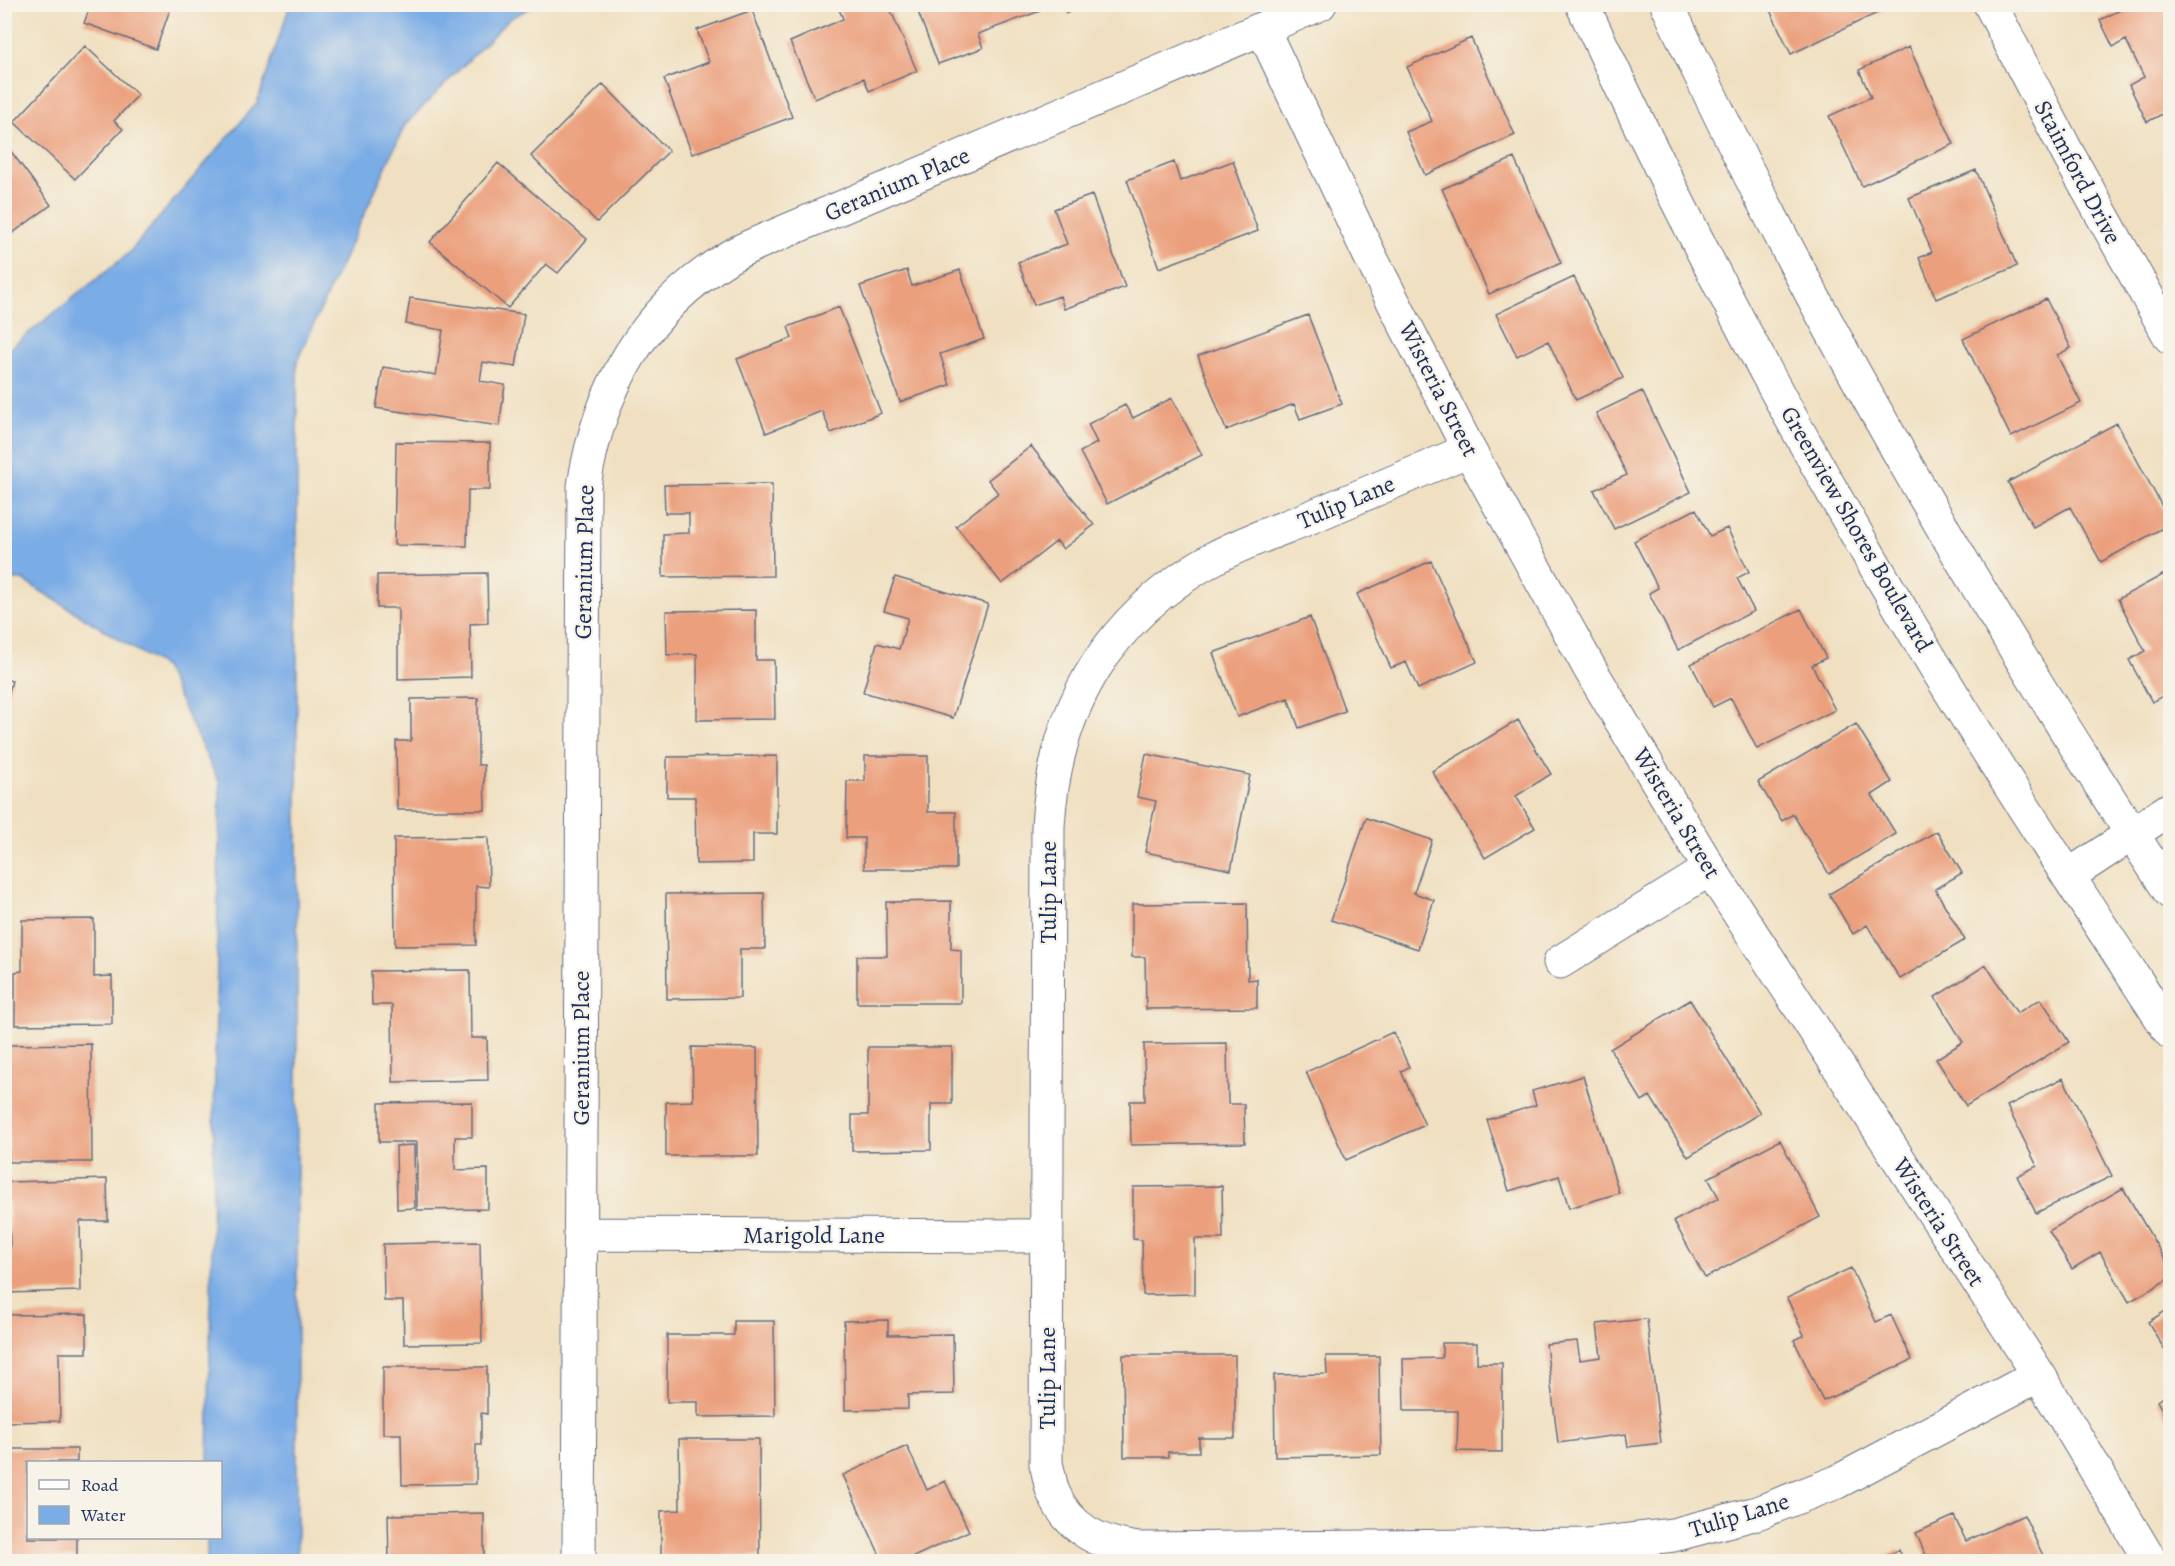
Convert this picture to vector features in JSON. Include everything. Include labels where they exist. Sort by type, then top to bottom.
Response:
[{"type":"street","name":"Geranium Place","points":[[579,1562],[584,486],[587,462],[600,413],[621,367],[653,321],[689,286],[730,257],[779,234],[1320,4]]},
{"type":"street","name":"Greenview Shores Boulevard","points":[[1582,4],[1644,137],[1756,355],[1877,569],[2004,778],[2170,1032]]},
{"type":"street","points":[[1667,4],[1710,98],[1828,325],[1942,528],[2069,736],[2170,892]]},
{"type":"street","name":"Staimford Drive","points":[[1990,4],[2068,154],[2170,337]]},
{"type":"street","name":"Wisteria Street","points":[[1263,30],[1370,256],[1469,450],[1590,669],[1710,869],[2039,1375],[2151,1562]]},
{"type":"street","name":"Tulip Lane","points":[[1469,450],[1216,557],[1173,583],[1134,617],[1108,648],[1077,699],[1059,747],[1049,807],[1047,1464],[1053,1491],[1067,1515],[1088,1534],[1113,1546],[1138,1549],[1588,1545],[1673,1535],[1756,1513],[1837,1482],[2039,1375]]},
{"type":"street","points":[[2068,876],[2170,808]]},
{"type":"street","points":[[1560,962],[1710,869]]},
{"type":"street","name":"Marigold Lane","points":[[580,1234],[1047,1236]]},
{"type":"water","points":[[290,5],[536,5],[509,19],[405,125],[297,361],[297,1561],[207,1561],[207,1539],[222,1539],[222,1461],[208,1461],[220,784],[164,667],[23,580],[5,580],[5,352],[128,254],[257,103]]},
{"type":"building","points":[[91,4],[172,4],[156,49],[84,23]]},
{"type":"building","points":[[837,4],[888,4],[917,71],[869,91],[864,78],[815,99],[790,42],[843,19]]},
{"type":"building","points":[[915,4],[1038,4],[1040,11],[978,34],[983,48],[938,64]]},
{"type":"building","points":[[1063,4],[1088,4],[1088,5],[1066,13]]},
{"type":"building","points":[[1767,4],[1886,4],[1888,8],[1791,54]]},
{"type":"building","points":[[2132,4],[2170,4],[2170,110],[2147,122],[2129,85],[2144,77],[2126,40],[2113,47],[2100,20]]},
{"type":"building","points":[[752,10],[792,117],[692,154],[664,79],[709,62],[697,30]]},
{"type":"building","points":[[1471,38],[1515,135],[1425,175],[1406,132],[1432,121],[1407,67]]},
{"type":"building","points":[[85,46],[138,95],[114,121],[123,129],[75,179],[14,122]]},
{"type":"building","points":[[1909,47],[1954,144],[1862,186],[1829,116],[1871,97],[1859,70]]},
{"type":"building","points":[[603,84],[669,151],[597,222],[531,156]]},
{"type":"building","points":[[4,142],[51,205],[10,235],[4,228]]},
{"type":"building","points":[[1514,158],[1561,263],[1489,294],[1442,189]]},
{"type":"building","points":[[1233,161],[1258,231],[1159,268],[1127,180],[1174,162],[1180,181]]},
{"type":"building","points":[[498,163],[587,239],[558,273],[546,264],[508,308],[430,242]]},
{"type":"building","points":[[1976,170],[2017,266],[1936,299],[1919,258],[1932,252],[1909,198]]},
{"type":"building","points":[[1092,195],[1125,287],[1064,309],[1060,296],[1034,305],[1018,262],[1067,244],[1054,209]]},
{"type":"building","points":[[907,270],[912,286],[960,270],[984,339],[940,354],[950,385],[900,402],[860,286]]},
{"type":"building","points":[[1574,277],[1623,378],[1576,400],[1548,341],[1517,356],[1496,314]]},
{"type":"building","points":[[410,298],[524,314],[516,367],[483,362],[480,381],[505,385],[499,426],[376,408],[383,367],[436,375],[443,330],[406,324]]},
{"type":"building","points":[[2046,299],[2071,348],[2057,355],[2081,403],[2011,437],[1963,339]]},
{"type":"building","points":[[839,307],[881,413],[831,433],[822,411],[766,433],[737,359],[792,338],[788,327]]},
{"type":"building","points":[[1308,315],[1342,404],[1300,419],[1294,404],[1226,430],[1198,356]]},
{"type":"building","points":[[1642,391],[1691,492],[1614,529],[1594,490],[1627,475],[1596,413]]},
{"type":"building","points":[[1172,398],[1202,455],[1107,504],[1080,452],[1097,443],[1088,424],[1125,405],[1133,418]]},
{"type":"building","points":[[2117,423],[2170,524],[2101,562],[2070,507],[2033,527],[2008,482]]},
{"type":"building","points":[[396,442],[490,443],[490,490],[468,490],[467,546],[394,545]]},
{"type":"building","points":[[1031,446],[1094,525],[1063,549],[1057,541],[1002,584],[956,526],[998,493],[988,480]]},
{"type":"building","points":[[772,484],[773,576],[663,577],[663,534],[689,533],[689,513],[665,513],[664,485]]},
{"type":"building","points":[[1696,509],[1710,536],[1727,528],[1749,572],[1737,578],[1754,611],[1678,650],[1649,593],[1658,588],[1634,541]]},
{"type":"building","points":[[1431,561],[1477,662],[1418,689],[1406,662],[1391,668],[1357,594]]},
{"type":"building","points":[[2170,571],[2170,692],[2152,702],[2129,660],[2145,651],[2118,599]]},
{"type":"building","points":[[487,573],[488,623],[470,624],[471,677],[398,679],[398,608],[377,608],[377,575]]},
{"type":"building","points":[[895,577],[988,604],[953,718],[863,692],[877,643],[899,649],[908,618],[884,611]]},
{"type":"building","points":[[1801,609],[1826,658],[1812,665],[1835,710],[1757,749],[1731,698],[1713,707],[1691,664]]},
{"type":"building","points":[[756,610],[756,660],[774,660],[775,719],[697,720],[697,654],[667,655],[666,611]]},
{"type":"building","points":[[1310,617],[1345,711],[1299,728],[1288,698],[1237,717],[1213,653]]},
{"type":"building","points":[[4,679],[12,681],[5,706],[4,706]]},
{"type":"building","points":[[478,698],[478,765],[484,765],[485,810],[397,810],[396,741],[411,741],[411,699]]},
{"type":"building","points":[[1518,720],[1551,774],[1516,796],[1535,828],[1485,858],[1432,771]]},
{"type":"building","points":[[1856,724],[1892,782],[1872,795],[1896,834],[1829,874],[1793,814],[1782,821],[1758,782]]},
{"type":"building","points":[[1146,754],[1250,775],[1231,870],[1145,852],[1156,801],[1137,797]]},
{"type":"building","points":[[777,756],[777,834],[753,834],[753,863],[696,864],[695,797],[667,797],[667,757]]},
{"type":"building","points":[[865,756],[928,756],[928,812],[956,812],[956,869],[864,869],[864,838],[846,838],[847,781],[865,781]]},
{"type":"building","points":[[1366,818],[1432,840],[1414,893],[1434,900],[1418,949],[1331,920]]},
{"type":"building","points":[[1937,831],[1962,873],[1935,889],[1965,940],[1900,979],[1867,925],[1853,934],[1829,894]]},
{"type":"building","points":[[488,837],[489,887],[476,886],[476,945],[395,946],[394,838]]},
{"type":"building","points":[[764,893],[765,949],[740,949],[740,998],[667,999],[666,894]]},
{"type":"building","points":[[951,901],[951,949],[961,950],[961,1003],[857,1003],[857,956],[887,956],[886,902]]},
{"type":"building","points":[[1247,903],[1248,980],[1257,979],[1257,1008],[1146,1009],[1145,957],[1132,957],[1132,904]]},
{"type":"building","points":[[94,919],[94,977],[112,976],[112,1024],[15,1025],[15,972],[22,971],[22,920]]},
{"type":"building","points":[[1986,965],[2017,1013],[2041,999],[2069,1042],[1966,1106],[1936,1059],[1963,1042],[1935,997]]},
{"type":"building","points":[[470,970],[471,1038],[487,1038],[488,1080],[393,1082],[392,1005],[372,1005],[371,971]]},
{"type":"building","points":[[1690,1000],[1760,1113],[1688,1157],[1650,1096],[1642,1101],[1610,1049]]},
{"type":"building","points":[[1393,1032],[1409,1067],[1401,1071],[1425,1125],[1346,1160],[1306,1072]]},
{"type":"building","points":[[1227,1043],[1228,1104],[1244,1104],[1245,1143],[1131,1145],[1130,1101],[1145,1101],[1144,1044]]},
{"type":"building","points":[[91,1044],[92,1162],[9,1162],[5,1045]]},
{"type":"building","points":[[692,1047],[757,1048],[758,1156],[666,1156],[666,1102],[693,1101]]},
{"type":"building","points":[[868,1047],[952,1047],[952,1104],[931,1104],[931,1150],[852,1151],[852,1115],[868,1115]]},
{"type":"building","points":[[1583,1076],[1619,1193],[1569,1208],[1559,1176],[1509,1191],[1487,1120],[1536,1105],[1532,1091]]},
{"type":"building","points":[[2063,1078],[2112,1176],[2036,1213],[2017,1176],[2037,1166],[2007,1106]]},
{"type":"building","points":[[472,1102],[472,1137],[455,1137],[455,1170],[488,1169],[488,1209],[417,1210],[417,1142],[379,1142],[379,1103]]},
{"type":"building","points":[[1780,1140],[1820,1217],[1705,1278],[1674,1221],[1719,1198],[1708,1178]]},
{"type":"building","points":[[414,1145],[415,1208],[397,1209],[396,1146]]},
{"type":"building","points":[[107,1179],[108,1221],[80,1221],[81,1291],[4,1293],[4,1249],[10,1249],[8,1182]]},
{"type":"building","points":[[1222,1186],[1223,1239],[1195,1239],[1195,1294],[1143,1295],[1142,1240],[1133,1239],[1133,1187]]},
{"type":"building","points":[[2123,1188],[2170,1268],[2170,1278],[2129,1302],[2100,1252],[2072,1269],[2049,1231]]},
{"type":"building","points":[[480,1242],[482,1343],[404,1344],[403,1301],[384,1301],[383,1244]]},
{"type":"building","points":[[1851,1268],[1876,1322],[1891,1315],[1912,1360],[1823,1401],[1794,1340],[1804,1335],[1787,1298]]},
{"type":"building","points":[[2170,1308],[2170,1359],[2148,1322]]},
{"type":"building","points":[[87,1314],[87,1353],[59,1353],[60,1421],[4,1422],[4,1315]]},
{"type":"building","points":[[1647,1319],[1661,1443],[1628,1447],[1626,1434],[1558,1443],[1546,1344],[1577,1341],[1580,1360],[1601,1357],[1597,1324]]},
{"type":"building","points":[[888,1320],[888,1335],[953,1334],[954,1394],[908,1395],[908,1409],[845,1410],[844,1321]]},
{"type":"building","points":[[734,1321],[774,1321],[775,1416],[698,1417],[698,1402],[667,1402],[667,1335],[734,1335]]},
{"type":"building","points":[[1442,1343],[1477,1343],[1477,1363],[1502,1363],[1502,1452],[1457,1451],[1458,1411],[1404,1411],[1403,1359],[1442,1358]]},
{"type":"building","points":[[1123,1355],[1235,1355],[1235,1438],[1199,1438],[1199,1452],[1168,1452],[1168,1457],[1124,1457]]},
{"type":"building","points":[[1326,1356],[1379,1356],[1381,1455],[1275,1457],[1274,1375],[1327,1374]]},
{"type":"building","points":[[383,1367],[487,1367],[487,1414],[481,1413],[481,1445],[476,1445],[476,1484],[402,1485],[401,1434],[383,1434]]},
{"type":"building","points":[[2170,1393],[2170,1424],[2157,1401]]},
{"type":"building","points":[[679,1439],[759,1439],[760,1556],[661,1556],[661,1511],[680,1510]]},
{"type":"building","points":[[907,1446],[927,1490],[945,1481],[969,1531],[903,1562],[883,1562],[843,1475]]},
{"type":"building","points":[[4,1449],[77,1449],[77,1461],[27,1461],[27,1539],[77,1539],[77,1557],[4,1558]]},
{"type":"building","points":[[484,1513],[484,1562],[389,1562],[388,1515]]},
{"type":"building","points":[[2024,1515],[2046,1562],[1929,1562],[1916,1533],[1954,1516],[1966,1541]]},
{"type":"building","points":[[1898,1550],[1904,1562],[1876,1562]]}]
